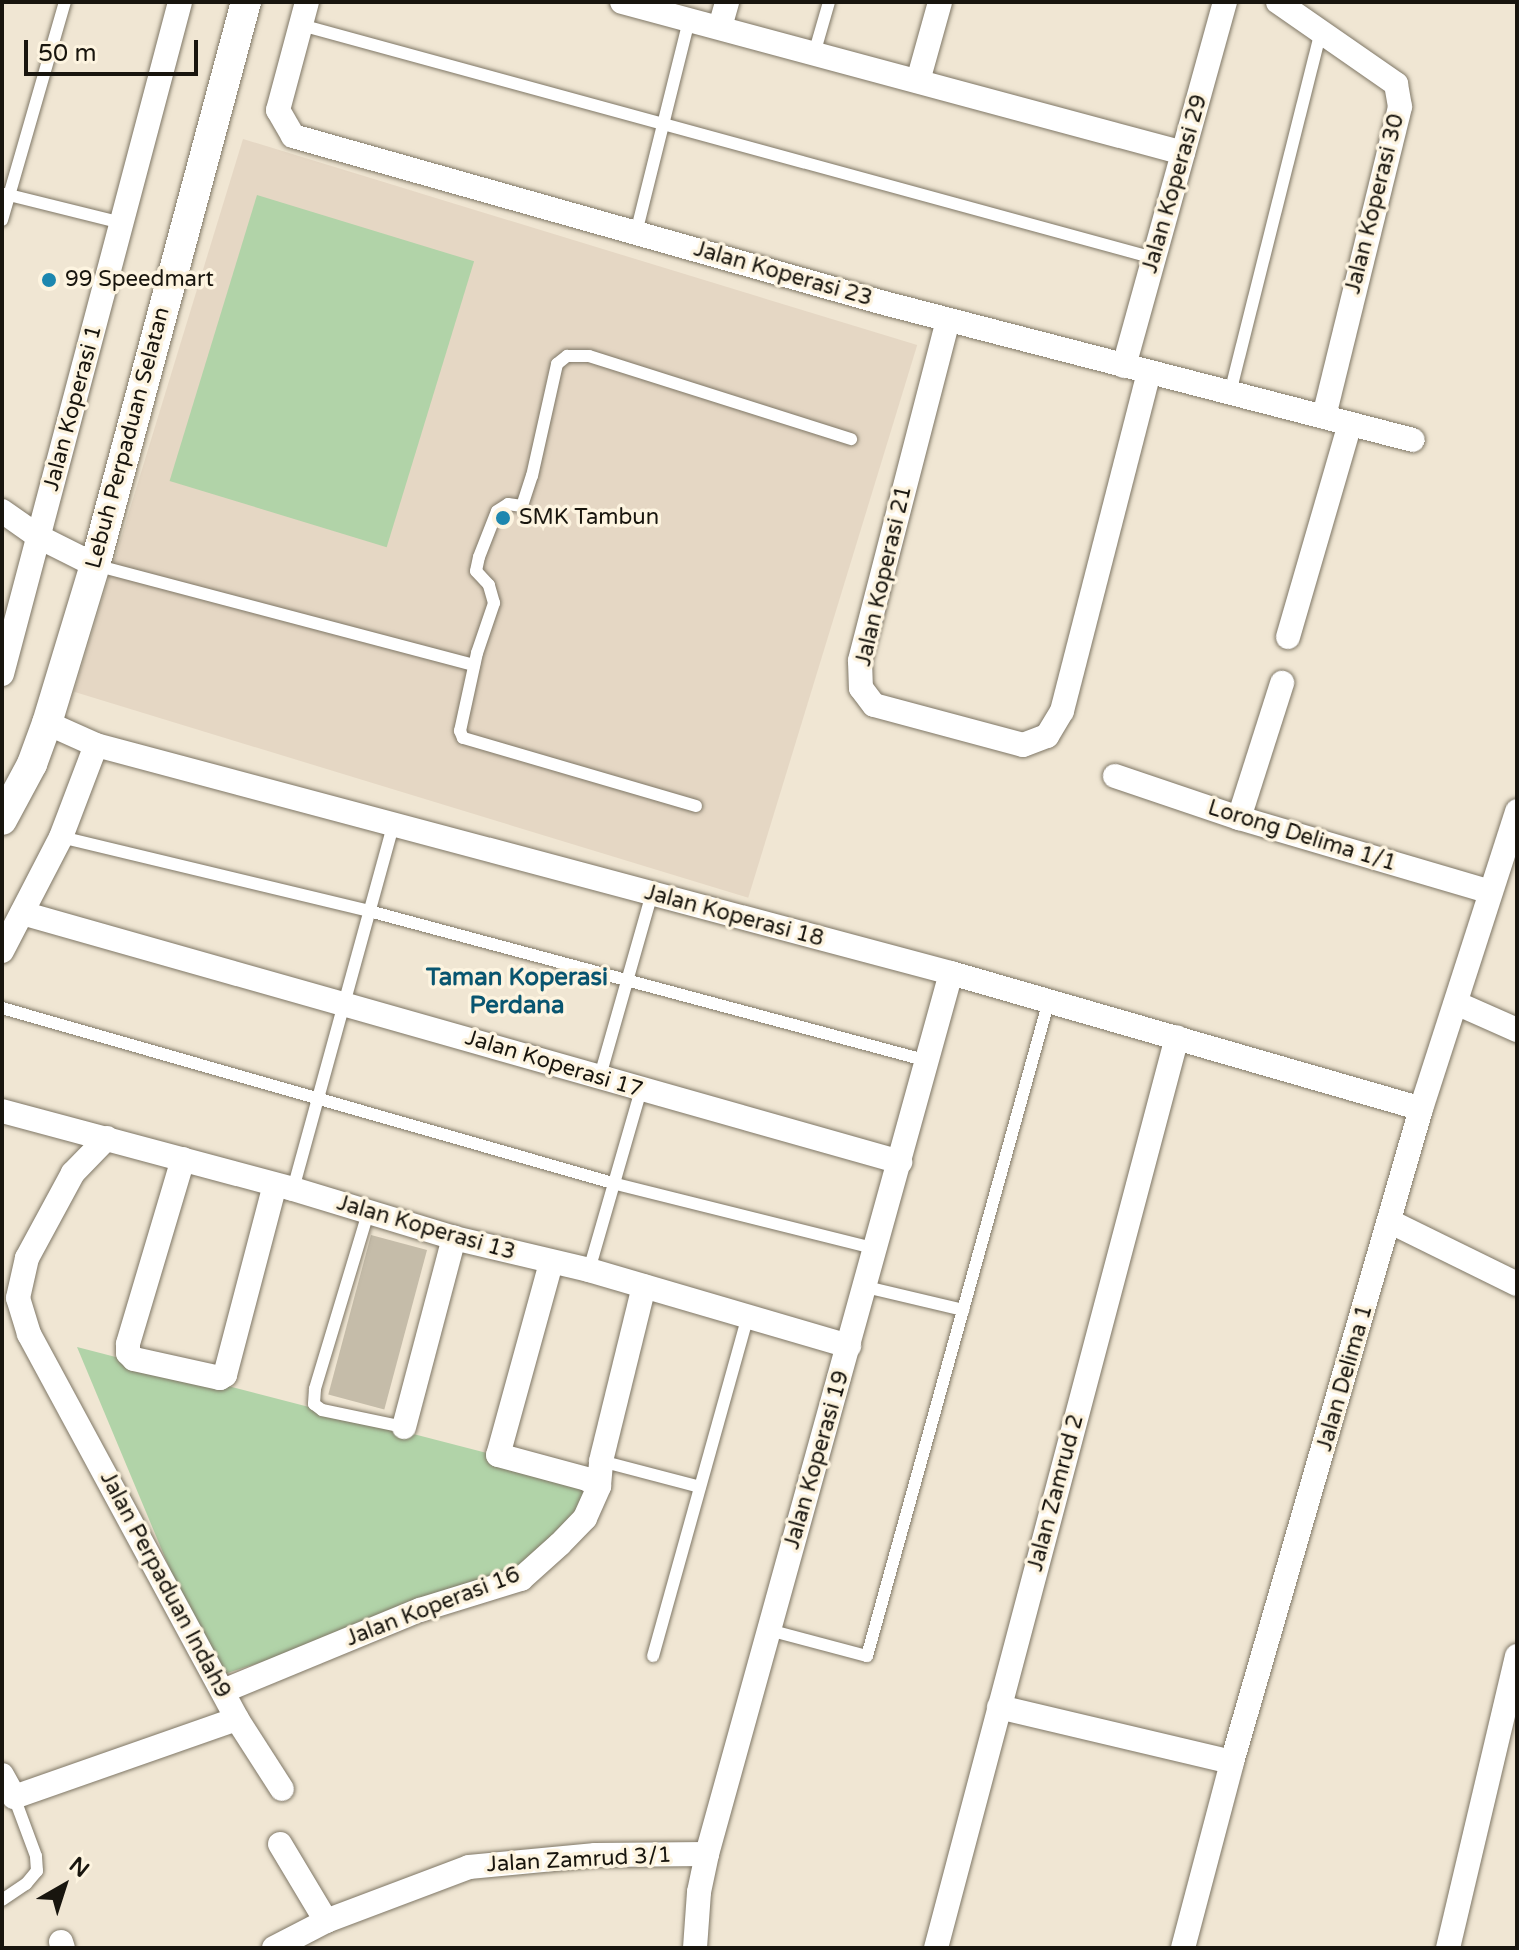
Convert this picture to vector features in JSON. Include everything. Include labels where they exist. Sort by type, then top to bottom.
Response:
[{"type":"street","name":"Jalan Koperasi 1","points":[[2,674],[8,625],[39,537],[180,2]]},
{"type":"street","name":"Lebuh Perpaduan Selatan","points":[[2,820],[32,764],[47,723],[95,565],[246,2]]},
{"type":"street","points":[[622,2],[1183,153]]},
{"type":"street","points":[[720,27],[727,2]]},
{"type":"street","points":[[918,81],[940,2]]},
{"type":"street","name":"Jalan Koperasi 29","points":[[1124,366],[1225,2]]},
{"type":"street","name":"Jalan Koperasi 30","points":[[1278,2],[1396,84],[1400,107],[1324,417]]},
{"type":"street","name":"Jalan Koperasi 23","points":[[304,14],[278,110],[293,136],[948,320],[1413,440]]},
{"type":"street","name":"Jalan Koperasi 21","points":[[948,320],[860,661],[861,688],[874,705],[1023,745],[1047,736],[1062,711],[1149,372]]},
{"type":"street","points":[[1288,637],[1350,424]]},
{"type":"street","points":[[2,511],[39,537],[95,565]]},
{"type":"street","points":[[1239,818],[1282,683]]},
{"type":"street","name":"Jalan Koperasi 18","points":[[47,723],[96,745],[951,973],[1421,1109]]},
{"type":"street","points":[[2,951],[61,837],[96,745]]},
{"type":"street","name":"Lorong Delima 1/1","points":[[1115,776],[1239,818],[1490,892]]},
{"type":"street","name":"Jalan Delima 1","points":[[1183,1948],[1232,1762],[1391,1222],[1421,1109],[1517,811]]},
{"type":"street","name":"Jalan Koperasi 17","points":[[22,913],[900,1162]]},
{"type":"street","name":"Jalan Koperasi 19","points":[[695,1948],[707,1854],[951,973]]},
{"type":"street","points":[[1456,1003],[1517,1030]]},
{"type":"street","name":"Jalan Zamrud 2","points":[[936,1948],[1177,1037]]},
{"type":"street","name":"Jalan Koperasi 13","points":[[2,1111],[284,1187],[454,1238],[589,1270],[849,1346]]},
{"type":"street","name":"Jalan Perpaduan Indah9","points":[[107,1138],[73,1173],[27,1258],[18,1298],[29,1334],[237,1719],[282,1789]]},
{"type":"street","points":[[183,1159],[128,1344],[128,1353],[134,1359],[220,1378],[225,1375],[284,1187]]},
{"type":"street","points":[[1391,1222],[1517,1284]]},
{"type":"street","points":[[404,1427],[454,1238]]},
{"type":"street","points":[[551,1263],[498,1455],[587,1479],[599,1486]]},
{"type":"street","name":"Jalan Koperasi 16","points":[[223,1691],[420,1610],[521,1579],[585,1518],[599,1486],[601,1461],[644,1286]]},
{"type":"street","points":[[1448,1948],[1517,1656]]},
{"type":"street","points":[[999,1707],[1232,1762]]},
{"type":"street","points":[[2,1775],[14,1797],[237,1719]]},
{"type":"street","points":[[280,1844],[326,1921]]},
{"type":"street","name":"Jalan Zamrud 3/1","points":[[274,1948],[326,1921],[469,1867],[595,1855],[707,1854]]},
{"type":"lane","points":[[2,220],[6,194],[65,2]]},
{"type":"lane","points":[[814,54],[829,2]]},
{"type":"lane","points":[[304,14],[663,126],[1154,258]]},
{"type":"lane","points":[[636,233],[689,20]]},
{"type":"lane","points":[[1230,393],[1321,31]]},
{"type":"lane","points":[[6,194],[122,223]]},
{"type":"lane","points":[[696,806],[463,738],[461,718],[494,603],[489,585],[476,571],[488,527],[497,511],[508,504],[522,506],[532,476],[557,364],[567,356],[589,356],[851,439]]},
{"type":"lane","points":[[95,565],[474,665]]},
{"type":"lane","points":[[284,1187],[316,1095],[394,823]]},
{"type":"lane","points":[[61,837],[369,911],[928,1061]]},
{"type":"lane","points":[[600,1076],[652,894]]},
{"type":"lane","points":[[769,1630],[867,1656],[1049,1000]]},
{"type":"lane","points":[[2,1008],[316,1095],[616,1184],[877,1249]]},
{"type":"lane","points":[[589,1270],[641,1090]]},
{"type":"lane","points":[[368,1213],[315,1389],[314,1404],[322,1410],[404,1427]]},
{"type":"lane","points":[[866,1287],[963,1310]]},
{"type":"lane","points":[[653,1656],[748,1316]]},
{"type":"lane","points":[[601,1461],[700,1487]]},
{"type":"lane","points":[[2,1900],[26,1884],[37,1871],[36,1856],[14,1797]]},
{"type":"shaded area","name":"SMK Tambun","points":[[243,139],[917,345],[748,898],[74,692]]},
{"type":"green space","points":[[257,195],[474,261],[387,547],[170,481]]},
{"type":"green space","points":[[77,1347],[587,1479],[590,1505],[521,1579],[215,1677]]},
{"type":"building","points":[[371,1235],[427,1250],[384,1409],[328,1394]]},
{"type":"place","name":"99 Speedmart","points":[[49,280]]},
{"type":"place","name":"SMK Tambun","points":[[503,518]]},
{"type":"district","name":"Taman Koperasi Perdana","points":[[517,992]]}]
